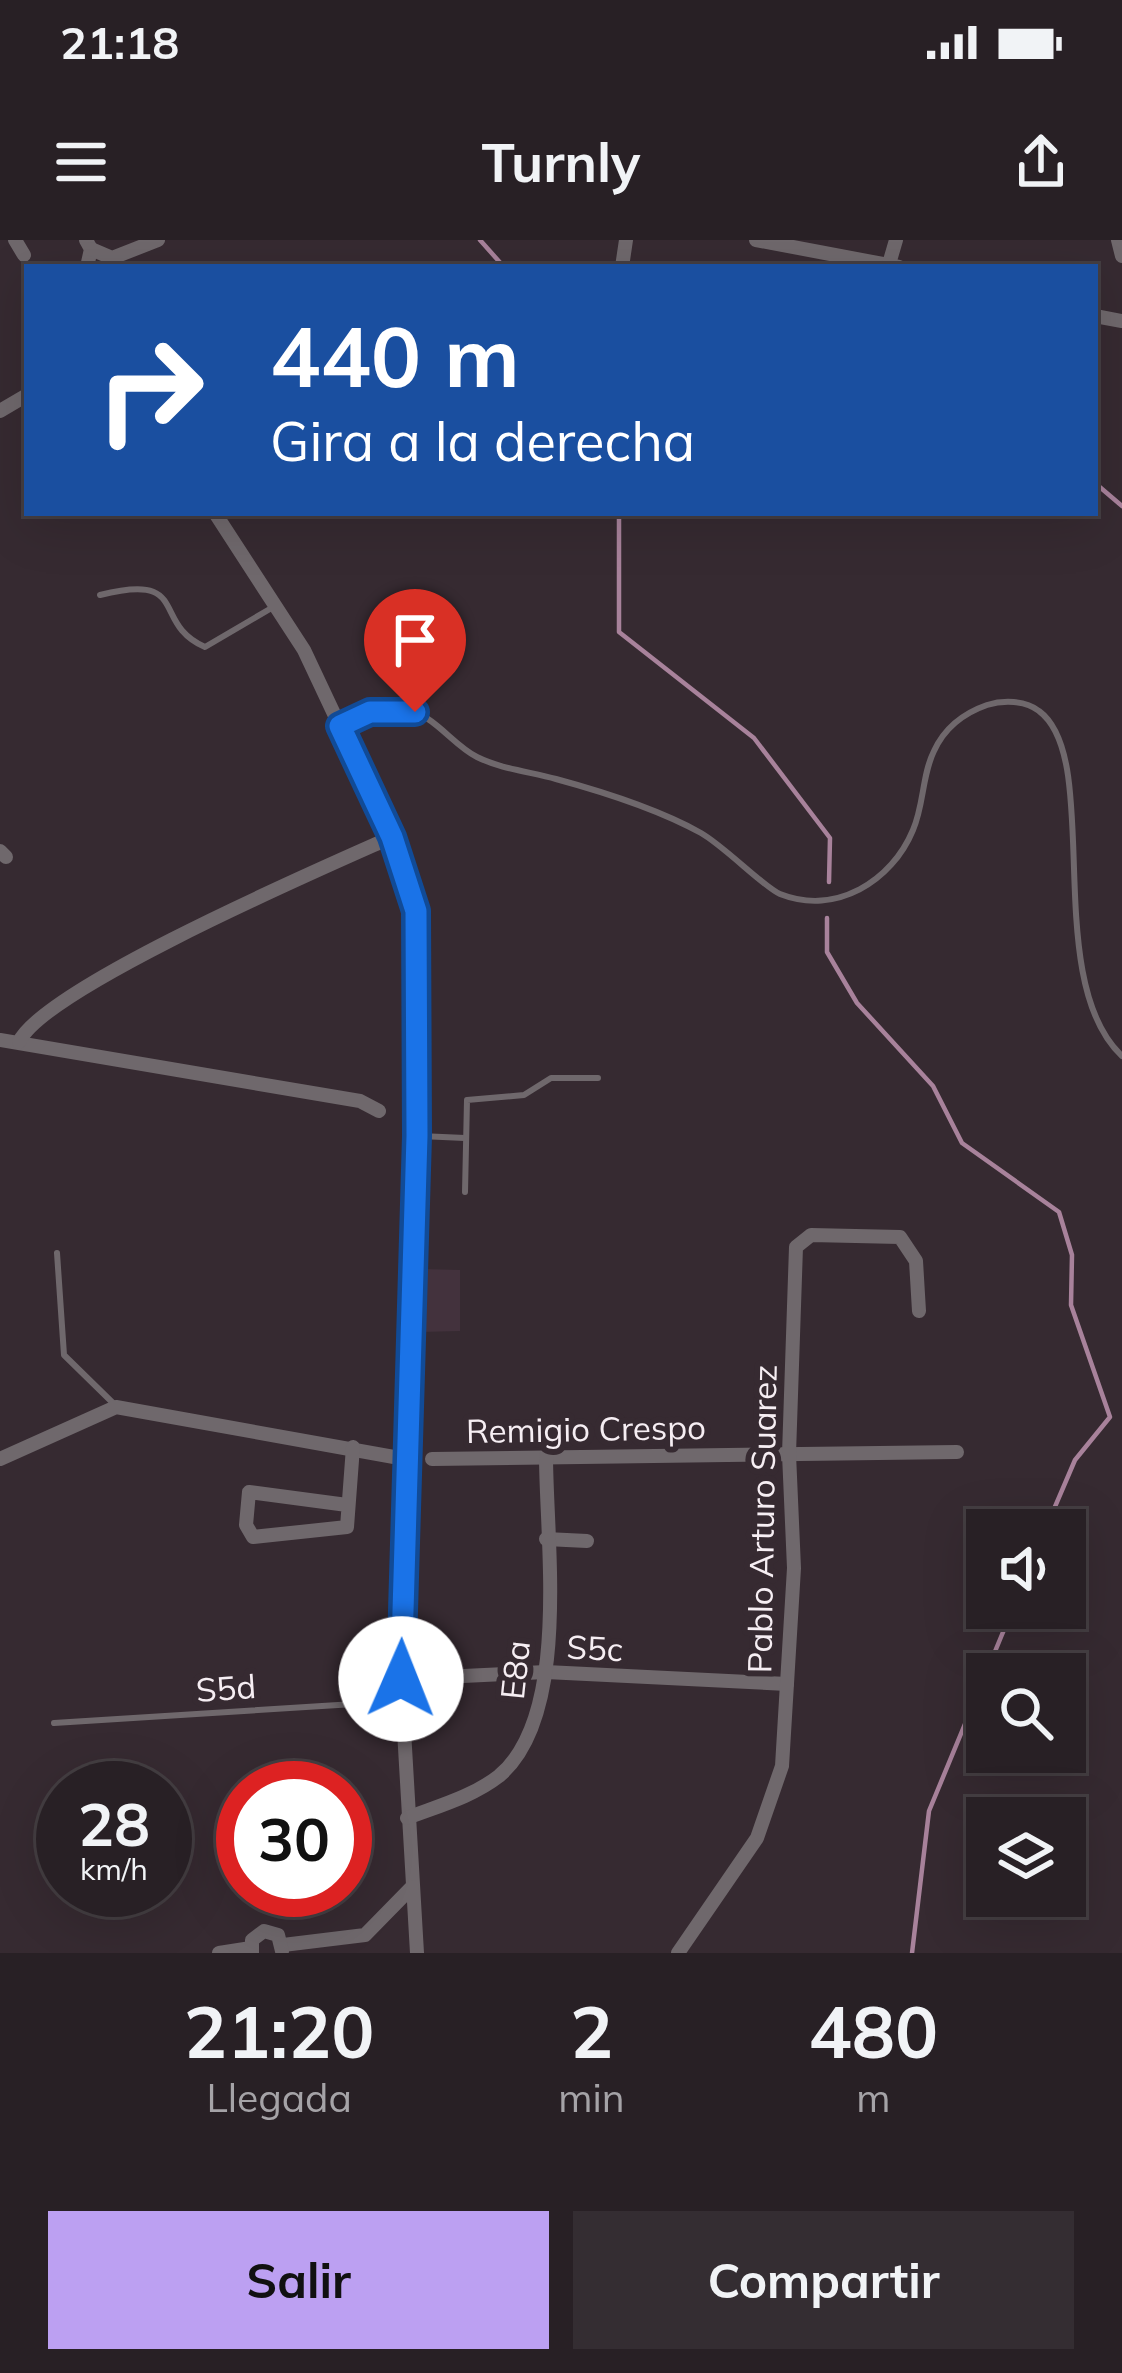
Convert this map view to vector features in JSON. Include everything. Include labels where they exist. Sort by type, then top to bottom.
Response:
[{"type":"street","points":[[15,240],[24,255]]},
{"type":"street","points":[[88,245],[112,258],[158,240]]},
{"type":"street","points":[[756,240],[883,264]]},
{"type":"street","points":[[1118,240],[1122,256]]},
{"type":"street","points":[[217,516],[278,604],[340,726],[392,837],[416,911],[417,1136],[401,1679],[417,1953]]},
{"type":"street","points":[[19,1042],[50,1008],[242,904],[392,837]]},
{"type":"street","points":[[0,1040],[55,1053],[360,1101],[379,1111]]},
{"type":"street","name":"Pablo Arturo Suarez","points":[[683,1952],[757,1838],[782,1766],[794,1568],[789,1454],[796,1247],[802,1238],[900,1237],[916,1261],[919,1311]]},
{"type":"street","points":[[0,1459],[116,1407],[405,1459]]},
{"type":"street","points":[[347,1505],[249,1492],[246,1525],[254,1537],[347,1527],[353,1447]]},
{"type":"street","name":"Remigio Crespo","points":[[432,1460],[957,1452]]},
{"type":"street","name":"E8a","points":[[407,1818],[470,1795],[502,1773],[538,1716],[546,1672],[545,1456]]},
{"type":"street","points":[[546,1539],[586,1541]]},
{"type":"street","name":"S5c","points":[[401,1679],[546,1672],[787,1684]]},
{"type":"street","points":[[219,1953],[252,1950],[264,1931],[278,1935],[282,1949],[364,1935],[412,1887]]},
{"type":"lane","points":[[100,595],[139,585],[154,589],[205,647],[278,604]]},
{"type":"lane","points":[[340,726],[370,712],[415,712],[475,756],[646,808],[700,832],[746,863],[777,894],[810,900],[840,898],[875,884],[900,854],[914,829],[934,750],[962,714],[1003,700],[1037,709],[1059,734],[1068,776],[1078,960],[1089,1000],[1122,1056]]},
{"type":"lane","points":[[465,1192],[467,1100],[524,1095],[551,1078],[598,1078]]},
{"type":"lane","points":[[417,1136],[465,1138]]},
{"type":"lane","points":[[57,1252],[64,1355],[116,1407]]},
{"type":"lane","name":"S5d","points":[[53,1723],[402,1701]]},
{"type":"shaded area","points":[[422,1269],[460,1270],[460,1331],[420,1332]]},
{"type":"waterway","points":[[480,240],[501,264]]},
{"type":"waterway","points":[[1098,486],[1122,506]]},
{"type":"waterway","points":[[619,516],[619,632],[754,738],[830,838],[829,882]]},
{"type":"waterway","points":[[827,918],[827,952],[857,1003],[933,1086],[962,1143],[1059,1212],[1072,1255],[1071,1305],[1110,1417],[1075,1460],[1054,1509]]},
{"type":"waterway","points":[[912,1953],[929,1811],[1004,1629]]},
{"type":"route","points":[[401,1679],[417,1136],[416,911],[392,837],[340,726],[370,712],[415,712]]}]
